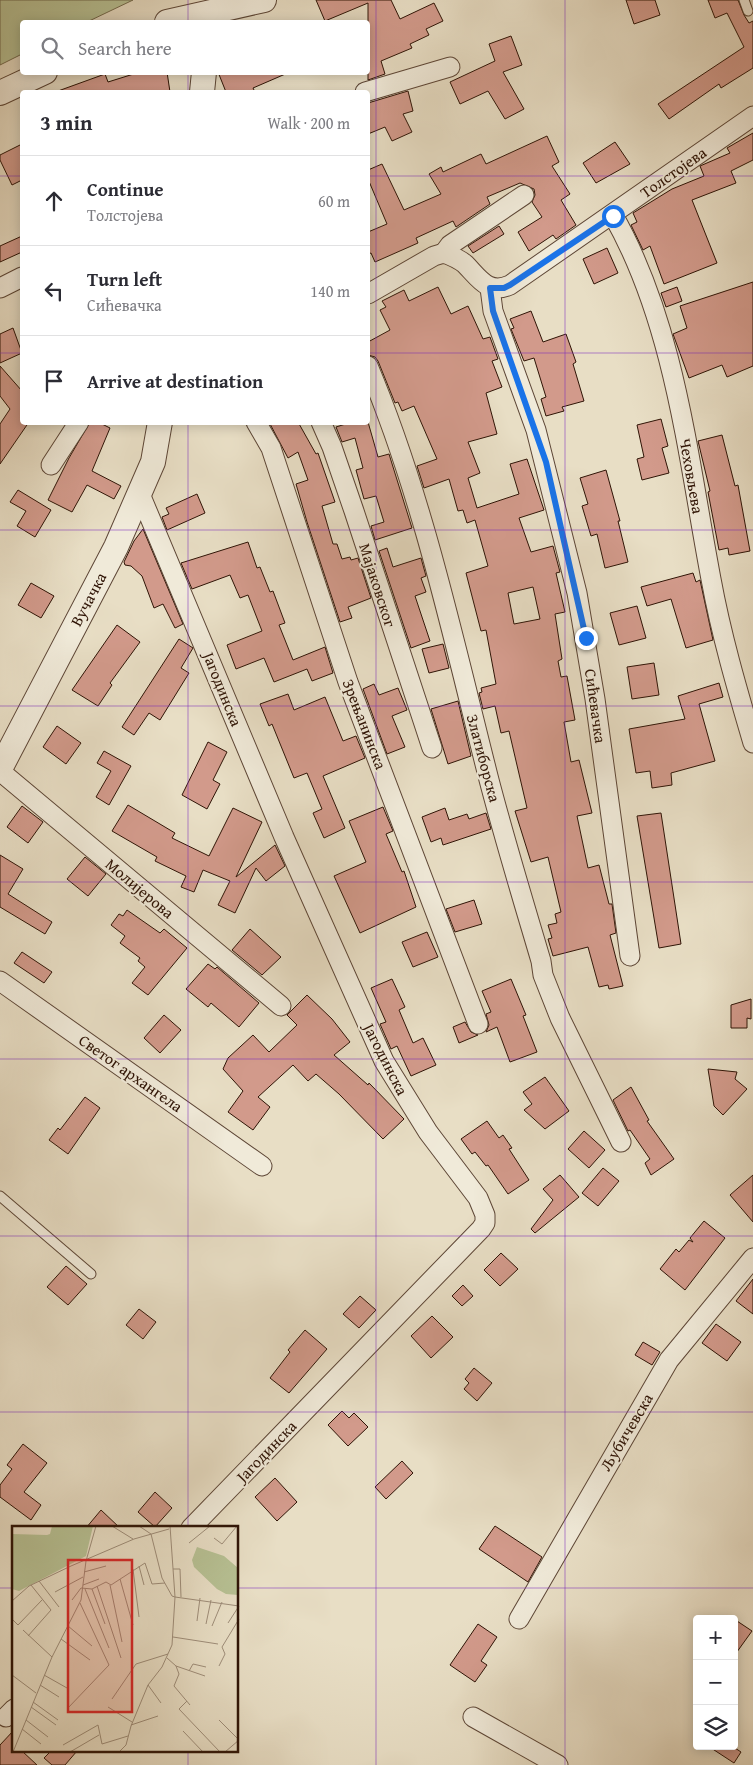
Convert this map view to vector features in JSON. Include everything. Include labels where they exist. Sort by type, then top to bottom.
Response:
[{"type":"street","points":[[176,20],[264,0]]},
{"type":"street","points":[[370,91],[450,67]]},
{"type":"street","points":[[0,93],[39,75]]},
{"type":"street","points":[[202,90],[204,75]]},
{"type":"street","name":"Толстојева","points":[[490,288],[504,288],[510,285],[613,216],[753,116]]},
{"type":"street","points":[[370,293],[434,256],[444,253],[450,245],[524,195]]},
{"type":"street","name":"Чеховљева","points":[[613,216],[627,240],[650,298],[680,405],[711,581],[735,683],[753,743]]},
{"type":"street","points":[[444,253],[464,264],[480,281],[490,288]]},
{"type":"street","points":[[0,288],[20,278]]},
{"type":"street","name":"Сићевачка","points":[[490,288],[493,311],[546,462],[578,593],[594,690],[630,956]]},
{"type":"street","name":"Златиборска","points":[[370,371],[400,452],[447,612],[489,778],[541,961],[543,975],[560,1018],[621,1142]]},
{"type":"street","points":[[51,465],[77,425]]},
{"type":"street","name":"Вучачка","points":[[0,770],[116,547],[152,462],[159,425]]},
{"type":"street","name":"Зрењанинска","points":[[258,425],[271,448],[348,682],[478,1024]]},
{"type":"street","name":"Мајаковског","points":[[322,425],[354,511],[432,748]]},
{"type":"street","name":"Јагодинска","points":[[140,494],[284,837],[384,1061],[428,1132],[478,1198],[485,1215],[485,1223],[481,1229],[193,1526]]},
{"type":"street","name":"Молијерова","points":[[0,770],[281,1006]]},
{"type":"street","name":"Светог архангела","points":[[0,981],[262,1166]]},
{"type":"street","name":"Љубичевска","points":[[519,1620],[669,1360],[753,1258]]},
{"type":"street","points":[[474,1717],[558,1765]]},
{"type":"lane","points":[[744,0],[748,11]]},
{"type":"lane","points":[[0,1196],[91,1274]]},
{"type":"green space","points":[[0,0],[133,0],[91,20],[20,20],[20,55],[0,65]]},
{"type":"building","points":[[316,0],[391,0],[400,19],[434,3],[443,21],[426,29],[429,35],[410,44],[412,48],[381,61],[385,74],[368,80],[368,75],[370,75],[370,20],[368,20],[368,3],[325,20]]},
{"type":"building","points":[[626,0],[655,0],[660,15],[634,24]]},
{"type":"building","points":[[708,0],[738,0],[749,23],[753,21],[753,68],[721,88],[719,84],[669,119],[658,104],[744,47],[727,13],[715,18]]},
{"type":"building","points":[[511,36],[522,65],[503,72],[524,109],[505,119],[488,91],[460,104],[450,82],[495,61],[489,44]]},
{"type":"building","points":[[102,75],[105,75],[108,82],[130,75],[167,75],[170,90],[61,90]]},
{"type":"building","points":[[219,75],[283,75],[253,88],[254,90],[225,90]]},
{"type":"building","points":[[408,91],[413,111],[403,114],[412,132],[392,141],[385,127],[370,133],[370,102]]},
{"type":"building","points":[[753,133],[753,160],[731,171],[736,183],[692,200],[717,263],[664,284],[650,246],[643,250],[631,225],[637,222],[633,213],[672,189],[704,176],[700,166],[730,153],[727,148]]},
{"type":"building","points":[[547,136],[559,162],[552,166],[570,194],[561,200],[576,225],[556,239],[553,235],[529,251],[518,232],[542,217],[532,202],[535,195],[534,189],[520,183],[487,197],[490,204],[456,227],[453,221],[416,238],[418,243],[375,262],[370,253],[370,231],[387,224],[370,184],[370,169],[382,164],[404,210],[441,194],[429,174],[441,167],[443,172],[481,154],[486,164]]},
{"type":"building","points":[[615,142],[630,164],[596,183],[583,163]]},
{"type":"building","points":[[20,145],[20,181],[12,185],[0,160],[0,155]]},
{"type":"building","points":[[499,226],[504,234],[473,253],[468,246]]},
{"type":"building","points":[[20,237],[20,253],[0,262],[0,246]]},
{"type":"building","points":[[607,248],[618,273],[594,284],[583,259]]},
{"type":"building","points":[[753,282],[753,366],[727,377],[722,365],[689,378],[673,334],[687,328],[680,306]]},
{"type":"building","points":[[438,287],[451,314],[468,306],[483,339],[490,337],[498,359],[492,361],[502,387],[486,393],[497,434],[468,442],[480,473],[468,478],[477,508],[519,494],[510,464],[527,459],[544,510],[519,518],[531,552],[553,546],[560,572],[556,573],[565,612],[555,614],[562,659],[558,661],[561,677],[567,676],[575,720],[564,722],[571,762],[579,760],[592,813],[577,816],[588,868],[599,865],[609,904],[612,904],[616,933],[610,935],[623,986],[609,989],[608,985],[599,987],[588,947],[553,956],[548,939],[552,938],[548,925],[557,923],[555,914],[561,912],[548,857],[531,862],[515,811],[527,808],[509,731],[501,733],[495,706],[483,709],[479,693],[482,692],[481,688],[496,684],[486,630],[481,631],[466,573],[488,566],[475,520],[467,523],[463,510],[458,511],[449,479],[424,488],[417,466],[437,459],[414,406],[402,411],[398,402],[395,403],[378,361],[375,357],[370,356],[370,341],[390,330],[380,310],[386,307],[382,301],[404,290],[409,301]],"holes":[[[533,587],[540,619],[514,624],[508,593]]]},
{"type":"building","points":[[677,287],[682,301],[666,307],[661,293]]},
{"type":"building","points":[[531,311],[543,342],[566,334],[576,362],[573,364],[584,401],[562,407],[564,411],[546,416],[541,399],[546,397],[534,358],[524,361],[511,329],[514,328],[510,319]]},
{"type":"building","points":[[13,328],[20,347],[20,354],[0,363],[0,334]]},
{"type":"building","points":[[0,366],[20,389],[20,425],[27,425],[0,464],[0,424],[10,409],[0,396]]},
{"type":"building","points":[[661,419],[668,446],[662,448],[669,473],[642,480],[637,459],[644,457],[637,425]]},
{"type":"building","points":[[88,425],[104,425],[110,428],[92,471],[121,486],[114,499],[87,485],[72,512],[48,500]]},
{"type":"building","points":[[271,425],[300,425],[316,454],[318,453],[335,502],[322,506],[333,544],[337,544],[342,559],[350,557],[351,560],[358,558],[371,598],[348,607],[352,618],[340,622],[296,484],[308,480],[298,452],[288,458]]},
{"type":"building","points":[[342,425],[369,425],[378,457],[389,454],[412,528],[375,540],[371,526],[384,522],[376,496],[364,499],[356,470],[363,468],[355,438],[342,442],[336,427]]},
{"type":"building","points":[[722,435],[735,486],[738,485],[750,551],[729,555],[728,548],[719,550],[708,492],[710,491],[698,441]]},
{"type":"building","points":[[606,470],[620,521],[618,521],[628,562],[605,568],[597,534],[591,536],[582,506],[588,504],[580,478]]},
{"type":"building","points":[[18,490],[51,510],[35,537],[17,526],[26,511],[10,502]]},
{"type":"building","points":[[197,494],[205,513],[167,530],[162,517],[169,514],[166,508]]},
{"type":"building","points":[[143,529],[183,624],[175,628],[163,604],[154,608],[142,576],[131,566],[125,565],[124,562],[134,541]]},
{"type":"building","points":[[248,542],[257,568],[260,567],[270,592],[273,591],[285,623],[279,625],[293,660],[325,647],[333,673],[312,681],[307,669],[274,682],[264,658],[236,669],[227,645],[262,631],[248,595],[240,598],[230,575],[192,589],[181,563]]},
{"type":"building","points":[[387,548],[393,567],[421,558],[426,576],[421,578],[426,592],[415,596],[430,641],[411,648],[379,551]]},
{"type":"building","points":[[693,573],[696,582],[700,580],[713,640],[686,648],[671,599],[647,606],[641,587]]},
{"type":"building","points":[[31,583],[54,596],[41,618],[18,605]]},
{"type":"building","points":[[637,606],[646,638],[619,645],[610,613]]},
{"type":"building","points":[[117,625],[140,642],[110,683],[112,685],[98,706],[72,690]]},
{"type":"building","points":[[179,639],[193,648],[181,668],[189,673],[160,720],[149,713],[134,735],[122,727]]},
{"type":"building","points":[[443,644],[449,668],[429,673],[422,649]]},
{"type":"building","points":[[654,663],[659,695],[632,699],[627,667]]},
{"type":"building","points":[[719,683],[723,697],[699,704],[715,761],[671,773],[672,785],[652,788],[650,771],[636,773],[629,729],[685,719],[678,696]]},
{"type":"building","points":[[374,684],[379,695],[398,688],[407,710],[392,716],[405,747],[387,754],[363,689]]},
{"type":"building","points":[[288,694],[294,710],[325,697],[343,741],[356,736],[365,758],[323,776],[345,828],[324,838],[313,813],[322,809],[307,773],[294,778],[272,724],[269,726],[260,704]]},
{"type":"building","points":[[458,701],[471,756],[448,764],[431,709]]},
{"type":"building","points":[[57,726],[81,743],[66,764],[43,747]]},
{"type":"building","points":[[208,742],[227,752],[213,780],[220,784],[207,809],[182,795]]},
{"type":"building","points":[[104,751],[131,766],[109,805],[96,797],[111,771],[97,763]]},
{"type":"building","points":[[128,805],[175,833],[172,838],[209,856],[233,808],[262,822],[236,877],[275,845],[285,866],[266,881],[256,868],[235,913],[218,905],[230,881],[203,870],[194,892],[181,887],[186,876],[155,861],[157,857],[112,831]]},
{"type":"building","points":[[22,806],[43,822],[28,843],[7,827]]},
{"type":"building","points":[[383,807],[393,831],[386,834],[402,872],[404,871],[416,907],[360,933],[334,876],[366,862],[349,821]]},
{"type":"building","points":[[445,808],[449,820],[467,814],[469,819],[486,813],[491,829],[443,845],[441,838],[431,842],[422,817]]},
{"type":"building","points":[[661,813],[681,944],[659,948],[637,816]]},
{"type":"building","points":[[0,855],[23,869],[8,894],[52,922],[45,934],[0,907]]},
{"type":"building","points":[[85,857],[106,874],[88,896],[67,879]]},
{"type":"building","points":[[474,900],[482,924],[455,932],[446,909]]},
{"type":"building","points":[[127,910],[160,933],[164,929],[187,948],[148,995],[132,983],[145,967],[138,961],[140,958],[120,943],[125,936],[111,925],[119,914],[123,916]]},
{"type":"building","points":[[250,929],[281,957],[262,975],[232,950]]},
{"type":"building","points":[[427,932],[438,957],[413,967],[402,942]]},
{"type":"building","points":[[22,952],[52,972],[44,983],[14,963]]},
{"type":"building","points":[[208,964],[215,969],[217,967],[259,1003],[239,1027],[211,1003],[208,1007],[186,989]]},
{"type":"building","points":[[392,979],[405,1007],[399,1010],[413,1043],[423,1038],[436,1065],[411,1076],[397,1046],[391,1049],[380,1024],[386,1022],[371,988]]},
{"type":"building","points":[[511,979],[526,1015],[523,1016],[537,1052],[510,1062],[497,1027],[486,1032],[489,1025],[486,1014],[491,1012],[482,991]]},
{"type":"building","points":[[307,995],[332,1019],[350,1042],[334,1055],[368,1085],[369,1083],[404,1119],[383,1139],[339,1094],[316,1074],[308,1081],[293,1065],[258,1097],[270,1107],[253,1130],[228,1112],[243,1091],[223,1069],[228,1058],[253,1035],[269,1052],[297,1025],[287,1015]]},
{"type":"building","points":[[751,999],[751,1019],[747,1018],[747,1028],[731,1028],[731,1005]]},
{"type":"building","points":[[164,1015],[181,1030],[160,1053],[144,1038]]},
{"type":"building","points":[[465,1022],[471,1032],[478,1035],[459,1043],[453,1027]]},
{"type":"building","points":[[708,1069],[737,1072],[735,1079],[747,1089],[723,1115],[714,1106]]},
{"type":"building","points":[[545,1077],[569,1111],[545,1129],[524,1110],[532,1104],[523,1092]]},
{"type":"building","points":[[631,1087],[649,1120],[647,1121],[674,1159],[651,1175],[645,1163],[650,1159],[630,1130],[628,1131],[613,1100]]},
{"type":"building","points":[[85,1097],[100,1108],[68,1154],[49,1140],[58,1128],[60,1130]]},
{"type":"building","points":[[487,1121],[499,1138],[503,1135],[512,1148],[509,1149],[529,1180],[508,1194],[488,1165],[486,1166],[475,1152],[472,1154],[461,1139]]},
{"type":"building","points":[[584,1131],[605,1150],[589,1168],[568,1149]]},
{"type":"building","points":[[603,1168],[619,1181],[598,1206],[582,1193]]},
{"type":"building","points":[[560,1175],[579,1197],[535,1233],[531,1229],[553,1200],[543,1189]]},
{"type":"building","points":[[753,1175],[753,1222],[730,1195]]},
{"type":"building","points":[[704,1221],[725,1238],[685,1290],[660,1269],[676,1249],[679,1252],[689,1240],[693,1242],[690,1238]]},
{"type":"building","points":[[501,1253],[518,1269],[500,1286],[484,1270]]},
{"type":"building","points":[[66,1266],[87,1284],[68,1305],[47,1287]]},
{"type":"building","points":[[753,1279],[753,1314],[736,1301]]},
{"type":"building","points":[[463,1285],[473,1296],[462,1306],[452,1296]]},
{"type":"building","points":[[360,1296],[376,1310],[359,1328],[343,1314]]},
{"type":"building","points":[[139,1309],[156,1322],[143,1339],[126,1325]]},
{"type":"building","points":[[432,1316],[453,1337],[431,1358],[411,1336]]},
{"type":"building","points":[[716,1324],[741,1342],[727,1361],[702,1343]]},
{"type":"building","points":[[305,1330],[327,1349],[289,1393],[270,1378],[290,1352],[288,1350]]},
{"type":"building","points":[[643,1342],[660,1352],[652,1365],[635,1355]]},
{"type":"building","points":[[474,1368],[492,1383],[477,1401],[464,1389],[469,1383],[465,1379]]},
{"type":"building","points":[[342,1411],[349,1418],[354,1413],[368,1427],[348,1446],[328,1425]]},
{"type":"building","points":[[23,1444],[47,1463],[24,1492],[41,1505],[31,1520],[0,1497],[0,1485],[12,1469],[7,1465]]},
{"type":"building","points":[[402,1461],[413,1473],[386,1499],[375,1487]]},
{"type":"building","points":[[275,1478],[297,1502],[277,1521],[255,1497]]},
{"type":"building","points":[[155,1492],[172,1508],[156,1526],[138,1512]]},
{"type":"building","points":[[101,1510],[118,1526],[88,1526]]},
{"type":"building","points":[[495,1526],[542,1557],[528,1582],[479,1549]]},
{"type":"building","points":[[738,1622],[752,1631],[738,1650]]},
{"type":"building","points":[[478,1624],[497,1637],[481,1661],[487,1665],[475,1682],[450,1665]]},
{"type":"building","points":[[12,1732],[12,1752],[23,1752],[37,1765],[0,1765],[0,1745]]},
{"type":"building","points":[[714,1750],[738,1750],[741,1752],[734,1763]]},
{"type":"building","points":[[50,1752],[76,1752],[65,1765],[52,1765],[44,1758]]},
{"type":"route","points":[[586,638],[578,593],[546,462],[493,311],[490,288],[504,288],[510,285],[613,216]]}]
